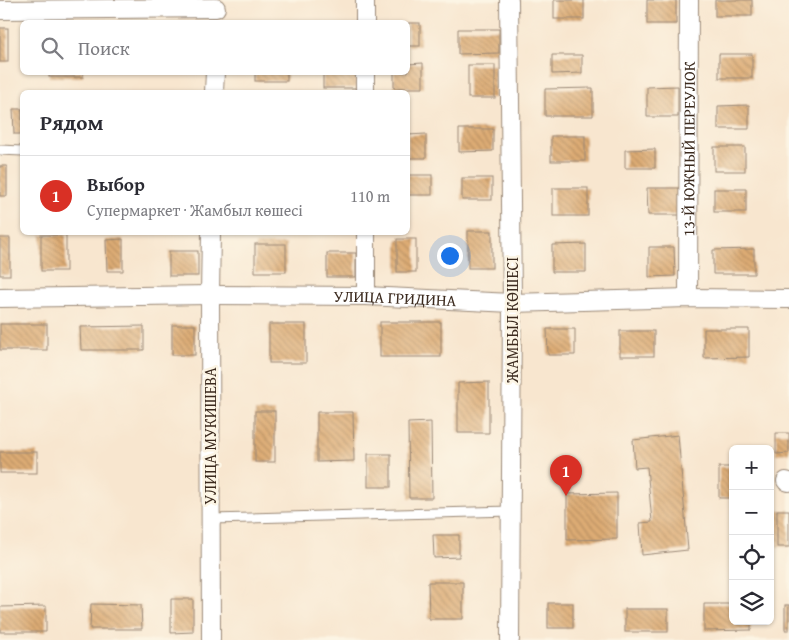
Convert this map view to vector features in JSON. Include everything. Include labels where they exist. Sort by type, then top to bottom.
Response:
[{"type":"street","points":[[365,0],[365,20]]},
{"type":"street","name":"ЖАМБЫЛ КӨШЕСІ","points":[[509,0],[512,303],[510,640]]},
{"type":"street","name":"13-Й ЮЖНЫЙ ПЕРЕУЛОК","points":[[688,298],[689,0]]},
{"type":"street","points":[[0,10],[216,10]]},
{"type":"street","points":[[214,90],[215,75]]},
{"type":"street","points":[[366,75],[366,90]]},
{"type":"street","name":"УЛИЦА МУКИШЕВА","points":[[211,235],[211,640]]},
{"type":"street","points":[[366,235],[366,296]]},
{"type":"street","name":"УЛИЦА ГРИДИНА","points":[[0,298],[210,294],[366,296],[512,303],[688,298],[789,299]]},
{"type":"lane","points":[[0,150],[20,151]]},
{"type":"lane","points":[[211,519],[511,511]]},
{"type":"building","points":[[554,0],[584,0],[584,19],[554,19]]},
{"type":"building","points":[[647,0],[676,0],[676,24],[647,24]]},
{"type":"building","points":[[715,0],[752,0],[752,16],[715,16]]},
{"type":"building","points":[[410,23],[420,23],[420,46],[410,46]]},
{"type":"building","points":[[0,28],[8,28],[8,62],[0,62]]},
{"type":"building","points":[[458,29],[499,29],[499,53],[458,54]]},
{"type":"building","points":[[719,54],[752,54],[752,78],[719,78]]},
{"type":"building","points":[[552,55],[582,55],[582,73],[552,74]]},
{"type":"building","points":[[423,63],[423,88],[394,88],[394,75],[410,75],[410,64]]},
{"type":"building","points":[[468,65],[495,65],[495,98],[468,98]]},
{"type":"building","points":[[49,75],[83,75],[83,77],[49,77]]},
{"type":"building","points":[[255,75],[287,75],[287,81],[255,81]]},
{"type":"building","points":[[323,75],[356,75],[356,88],[323,88]]},
{"type":"building","points":[[678,86],[678,117],[647,117],[647,87]]},
{"type":"building","points":[[593,88],[593,116],[545,116],[545,89]]},
{"type":"building","points":[[749,105],[749,129],[718,129],[718,106]]},
{"type":"building","points":[[13,109],[20,109],[20,134],[14,134]]},
{"type":"building","points":[[459,129],[493,129],[493,151],[459,152]]},
{"type":"building","points":[[426,134],[426,158],[410,158],[410,135]]},
{"type":"building","points":[[551,136],[585,136],[585,161],[551,161]]},
{"type":"building","points":[[714,147],[745,147],[745,171],[714,171]]},
{"type":"building","points":[[655,149],[655,168],[625,168],[625,150]]},
{"type":"building","points":[[0,166],[7,166],[7,196],[0,196]]},
{"type":"building","points":[[410,175],[432,175],[432,195],[410,195]]},
{"type":"building","points":[[462,178],[492,178],[492,200],[462,200]]},
{"type":"building","points":[[553,188],[588,188],[588,216],[553,216]]},
{"type":"building","points":[[647,188],[681,188],[681,215],[648,215]]},
{"type":"building","points":[[714,189],[746,189],[746,212],[714,212]]},
{"type":"building","points":[[468,231],[492,231],[492,268],[468,268]]},
{"type":"building","points":[[41,235],[66,235],[66,271],[41,271]]},
{"type":"building","points":[[0,238],[10,238],[10,275],[0,275]]},
{"type":"building","points":[[123,239],[123,271],[107,271],[106,240]]},
{"type":"building","points":[[397,239],[416,239],[416,272],[397,272]]},
{"type":"building","points":[[255,244],[286,244],[286,272],[255,272]]},
{"type":"building","points":[[586,244],[586,272],[552,272],[552,245]]},
{"type":"building","points":[[649,247],[674,247],[675,276],[649,277]]},
{"type":"building","points":[[754,249],[754,274],[713,274],[713,250]]},
{"type":"building","points":[[169,251],[198,251],[198,276],[169,276]]},
{"type":"building","points":[[327,253],[356,253],[356,277],[327,277]]},
{"type":"building","points":[[380,322],[441,322],[441,357],[380,357]]},
{"type":"building","points":[[0,324],[47,324],[47,350],[0,350]]},
{"type":"building","points":[[269,324],[306,324],[306,363],[269,363]]},
{"type":"building","points":[[172,325],[195,325],[195,355],[172,355]]},
{"type":"building","points":[[144,326],[144,350],[81,350],[80,327]]},
{"type":"building","points":[[547,329],[575,329],[575,355],[548,355]]},
{"type":"building","points":[[704,329],[749,329],[749,357],[704,358]]},
{"type":"building","points":[[620,331],[654,331],[654,356],[620,356]]},
{"type":"building","points":[[489,382],[489,433],[458,433],[458,383]]},
{"type":"building","points":[[255,411],[275,411],[275,462],[255,462]]},
{"type":"building","points":[[317,412],[353,412],[354,461],[317,462]]},
{"type":"building","points":[[431,422],[432,498],[409,498],[408,423]]},
{"type":"building","points":[[776,433],[789,433],[789,453],[776,454]]},
{"type":"building","points":[[678,435],[688,550],[642,555],[640,523],[652,522],[647,467],[635,468],[633,440]]},
{"type":"building","points":[[0,452],[37,452],[37,473],[0,473]]},
{"type":"building","points":[[368,454],[391,454],[391,487],[368,487]]},
{"type":"building","points":[[719,467],[729,467],[729,498],[719,498]]},
{"type":"building","points":[[617,493],[617,539],[567,540],[567,494]]},
{"type":"building","points":[[777,510],[789,510],[789,547],[777,547]]},
{"type":"building","points":[[433,535],[459,535],[459,557],[434,558]]},
{"type":"building","points":[[428,582],[463,582],[463,619],[429,619]]},
{"type":"building","points":[[171,599],[193,599],[193,632],[171,633]]},
{"type":"building","points":[[548,603],[573,603],[573,628],[548,628]]},
{"type":"building","points":[[91,604],[141,605],[142,629],[90,629]]},
{"type":"building","points":[[704,604],[729,604],[729,625],[751,625],[751,630],[704,631]]},
{"type":"building","points":[[785,605],[789,605],[789,630],[785,630]]},
{"type":"building","points":[[46,606],[46,632],[0,632],[0,607]]},
{"type":"building","points":[[625,609],[668,609],[668,632],[625,632]]},
{"type":"place","name":"Выбор","points":[[566,496]]}]
